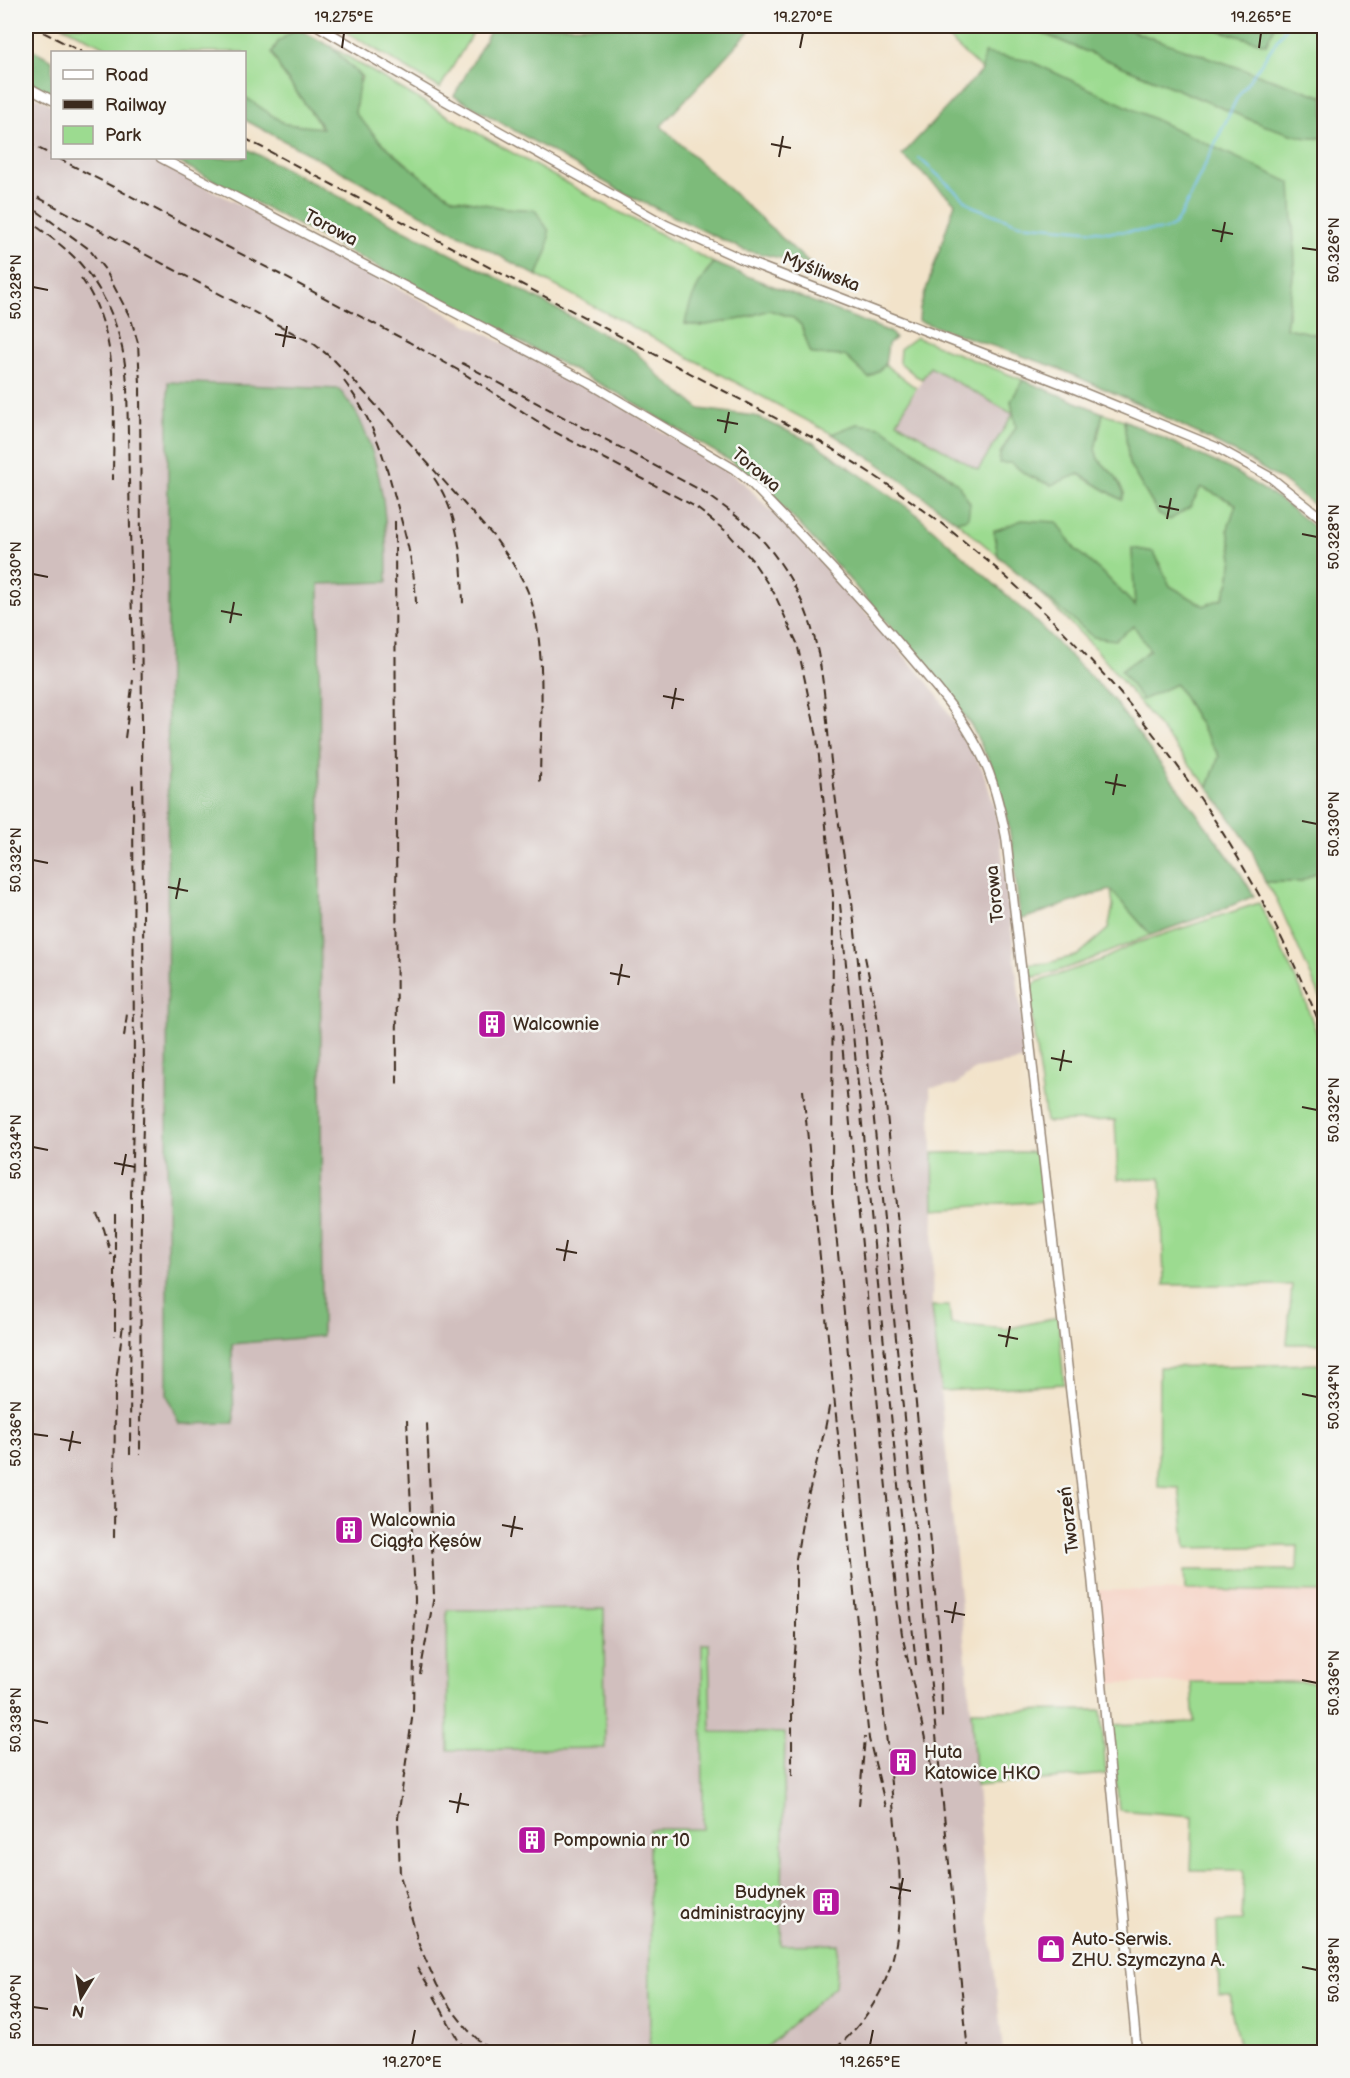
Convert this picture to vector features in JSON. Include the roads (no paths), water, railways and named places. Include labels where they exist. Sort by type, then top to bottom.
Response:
[{"type":"street","name":"Myśliwska","points":[[318,26],[640,211],[701,242],[1216,447],[1270,477],[1324,520]]},
{"type":"street","points":[[26,86],[51,99]]},
{"type":"street","name":"Torowa","points":[[163,159],[589,383],[748,480],[837,572],[933,680],[950,702],[979,750],[996,793],[1006,837],[1023,984]]},
{"type":"street","name":"Tworzeń","points":[[1023,984],[1092,1577],[1137,2052]]},
{"type":"waterway","points":[[919,158],[972,206],[1019,224],[1108,232],[1165,230],[1174,225],[1181,215],[1237,98],[1287,26]]},
{"type":"railway","points":[[31,26],[80,51]]},
{"type":"railway","points":[[246,139],[819,441],[903,495],[981,556],[1055,623],[1122,695],[1183,773],[1237,856],[1284,944],[1324,1035]]},
{"type":"railway","points":[[26,142],[51,154]]},
{"type":"railway","points":[[60,159],[409,342],[463,373],[551,430],[694,506],[727,532],[752,560],[774,593],[797,643],[817,737],[833,895],[832,1193],[899,1864],[900,1893],[896,1944],[882,1989],[869,2011],[832,2052]]},
{"type":"railway","points":[[26,191],[314,344],[334,360],[355,382],[494,537],[521,577],[534,612],[542,687],[540,785]]},
{"type":"railway","points":[[26,203],[89,249],[106,271],[131,319],[138,343],[144,1087],[140,1455]]},
{"type":"railway","points":[[26,219],[64,248],[88,273],[106,302],[119,335],[127,386],[133,670]]},
{"type":"railway","points":[[81,278],[94,300],[109,349],[114,402],[113,480]]},
{"type":"railway","points":[[462,363],[704,492],[747,525],[769,548],[787,573],[800,597],[809,621],[825,697],[837,809],[852,902],[968,2052]]},
{"type":"railway","points":[[344,381],[364,411],[378,442],[407,544],[416,604]]},
{"type":"railway","points":[[434,478],[449,508],[458,539],[463,604]]},
{"type":"railway","points":[[395,521],[397,1085]]},
{"type":"railway","points":[[125,738],[133,680]]},
{"type":"railway","points":[[130,1455],[131,1194],[134,1083],[133,784]]},
{"type":"railway","points":[[840,904],[916,1665]]},
{"type":"railway","points":[[865,957],[877,1015],[940,1643],[942,1718]]},
{"type":"railway","points":[[124,1037],[127,1014]]},
{"type":"railway","points":[[840,1023],[897,1599],[902,1634],[933,1775]]},
{"type":"railway","points":[[803,1090],[869,1739],[886,1807]]},
{"type":"railway","points":[[97,1214],[111,1255]]},
{"type":"railway","points":[[115,1214],[115,1336]]},
{"type":"railway","points":[[114,1538],[115,1390],[123,1324]]},
{"type":"railway","points":[[792,1776],[796,1559],[804,1512],[830,1402]]},
{"type":"railway","points":[[407,1420],[415,1599],[413,1712],[398,1818],[400,1875],[419,1945],[437,1985],[468,2030],[491,2052]]},
{"type":"railway","points":[[420,1674],[434,1596],[427,1423]]},
{"type":"railway","points":[[859,1806],[865,1737]]},
{"type":"railway","points":[[417,1967],[430,1988]]},
{"type":"railway","points":[[434,1996],[467,2052]]},
{"type":"place","name":"Walcownie","points":[[492,1024]]},
{"type":"place","name":"Walcownia Ciągła Kęsów","points":[[349,1530]]},
{"type":"place","name":"Huta Katowice HKO","points":[[903,1762]]},
{"type":"place","name":"Pompownia nr 10","points":[[532,1840]]},
{"type":"place","name":"Budynek administracyjny","points":[[826,1902]]},
{"type":"place","name":"Auto-Serwis. ZHU. Szymczyna A.","points":[[1051,1949]]}]
